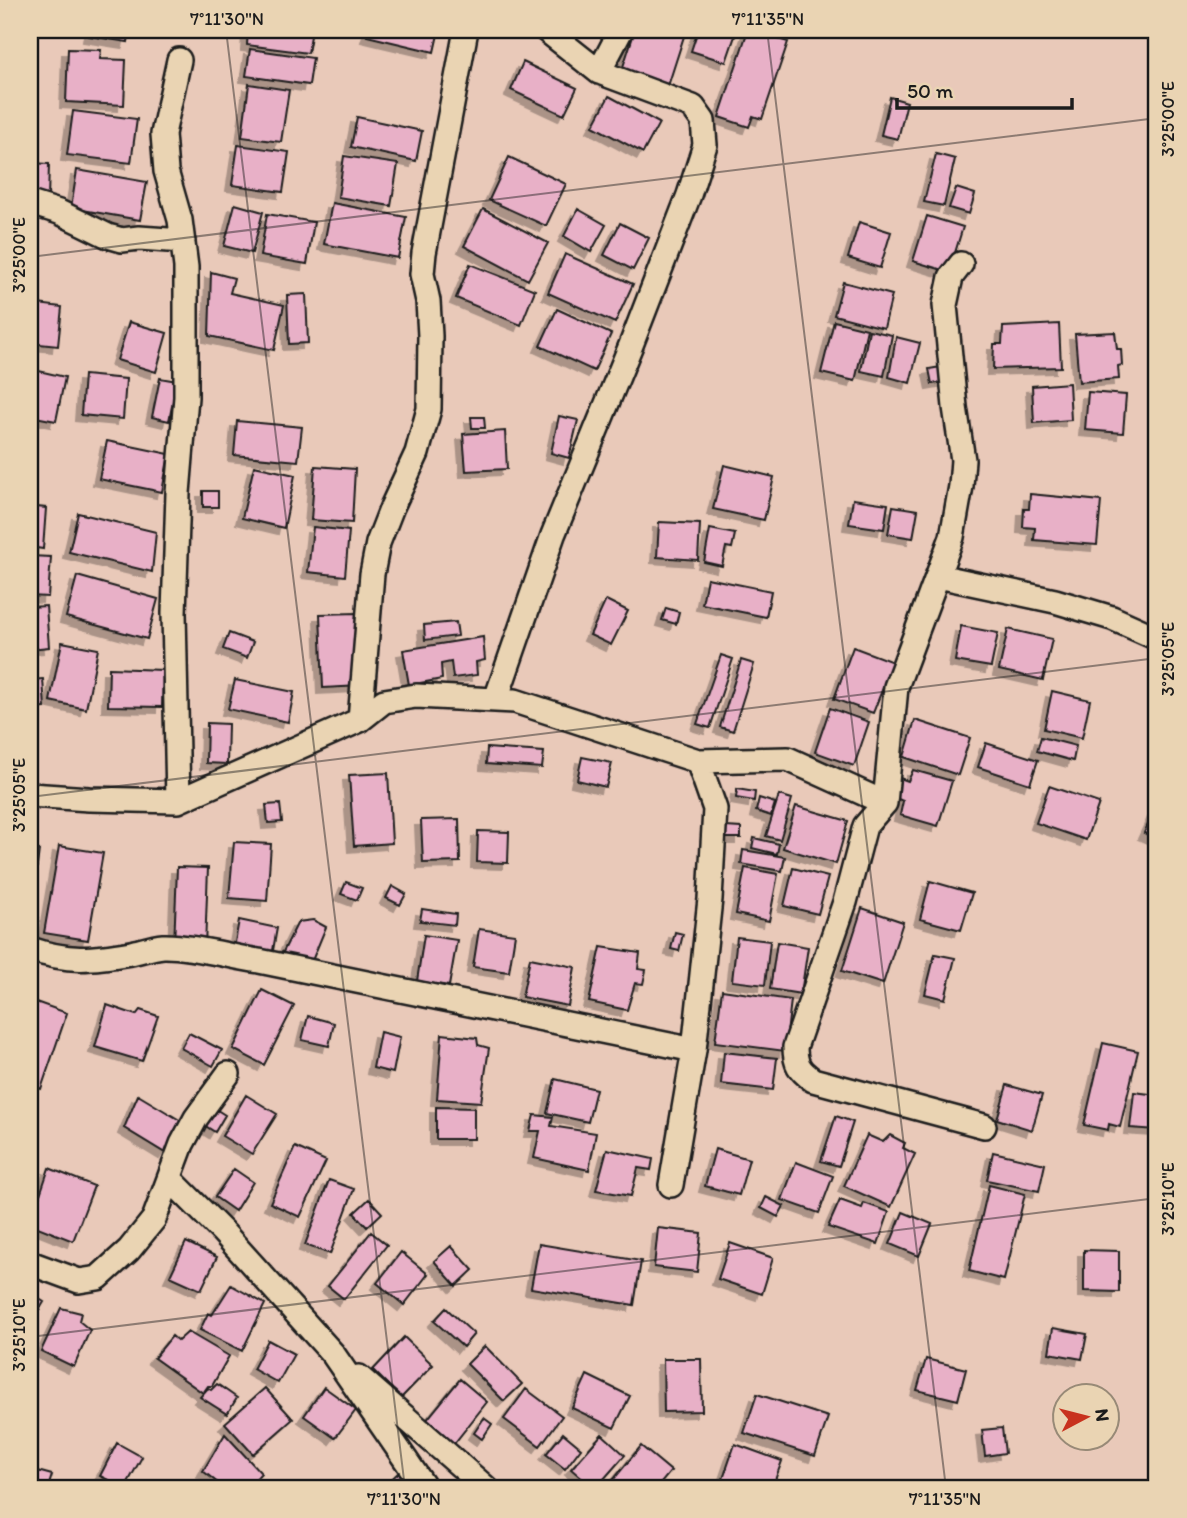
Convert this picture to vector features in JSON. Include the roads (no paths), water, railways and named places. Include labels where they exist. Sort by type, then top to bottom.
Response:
[{"type":"street","points":[[360,720],[372,574],[378,543],[416,453],[429,409],[430,336],[428,301],[422,274],[424,253],[466,30]]},
{"type":"street","points":[[496,699],[553,535],[636,332],[689,195],[705,145],[703,121],[693,107],[599,72],[546,30]]},
{"type":"street","points":[[599,72],[621,30]]},
{"type":"street","points":[[178,801],[174,613],[178,493],[186,397],[186,267],[180,220],[166,171],[163,134],[179,60]]},
{"type":"street","points":[[30,204],[59,212],[122,240],[139,238],[183,241]]},
{"type":"street","points":[[961,264],[951,277],[945,305],[963,460],[952,537],[896,687],[886,803],[865,826],[845,902],[795,1047],[795,1063],[800,1072],[813,1080],[984,1126]]},
{"type":"street","points":[[939,576],[1055,601],[1112,618],[1157,638]]},
{"type":"street","points":[[30,795],[178,801],[360,720],[384,701],[416,696],[515,701],[698,761],[788,759],[886,803]]},
{"type":"street","points":[[671,1185],[694,1050],[710,899],[715,809],[698,761]]},
{"type":"street","points":[[30,949],[48,956],[77,960],[163,946],[191,950],[694,1050]]},
{"type":"street","points":[[30,1263],[79,1281],[98,1278],[129,1250],[154,1219],[182,1144],[228,1074]]},
{"type":"street","points":[[170,1179],[222,1231],[332,1354],[425,1488]]},
{"type":"street","points":[[332,1354],[486,1488]]}]
